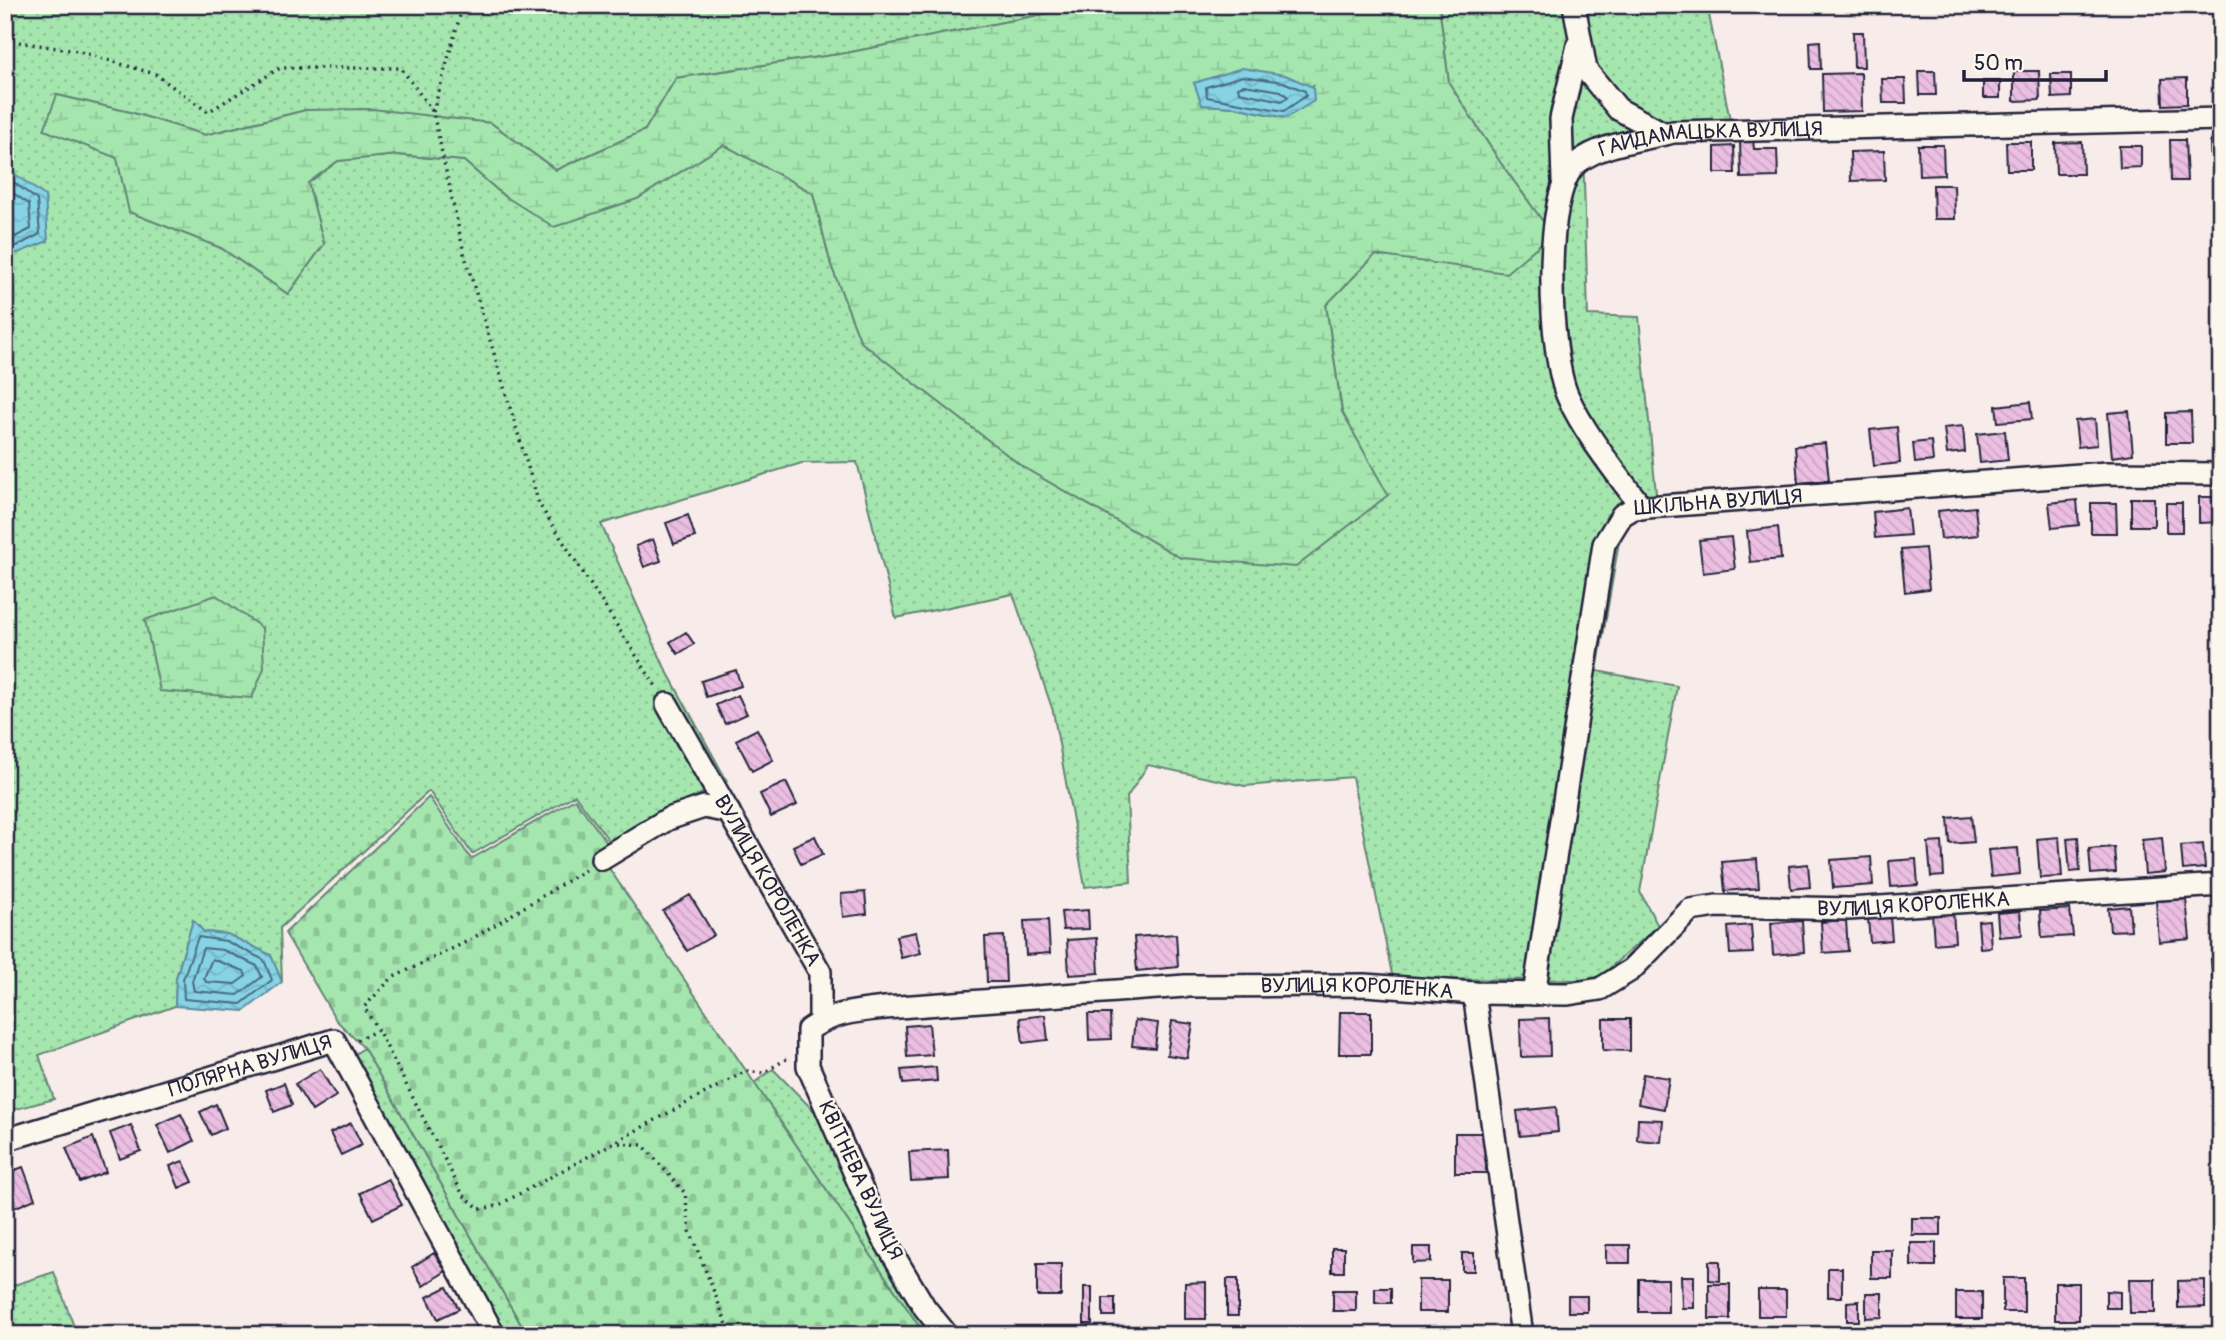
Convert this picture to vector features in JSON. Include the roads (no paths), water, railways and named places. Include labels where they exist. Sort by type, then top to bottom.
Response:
[{"type":"street","points":[[1574,5],[1586,70],[1618,109],[1665,134]]},
{"type":"street","points":[[1580,36],[1560,119],[1563,181],[1551,259],[1554,328],[1567,395],[1599,448],[1642,508]]},
{"type":"street","name":"ГАЙДАМАЦЬКА ВУЛИЦЯ","points":[[1563,181],[1577,163],[1600,150],[1665,134],[2221,119]]},
{"type":"street","name":"ШКІЛЬНА ВУЛИЦЯ","points":[[1534,993],[1604,544],[1622,515],[1634,508],[2107,473],[2221,474]]},
{"type":"street","name":"ВУЛИЦЯ КОРОЛЕНКА","points":[[667,704],[820,972],[814,1025],[849,1012],[885,1008],[1185,986],[1365,985],[1474,993],[1568,994],[1600,989],[1631,970],[1690,910],[1717,906],[1849,909],[2221,886]]},
{"type":"street","points":[[602,859],[668,819],[704,807],[729,811]]},
{"type":"street","points":[[1474,993],[1522,1335]]},
{"type":"street","name":"КВІТНЕВА ВУЛИЦЯ","points":[[814,1025],[808,1066],[882,1236],[925,1308],[947,1335]]},
{"type":"street","name":"ПОЛЯРНА ВУЛИЦЯ","points":[[5,1140],[334,1040],[494,1335]]},
{"type":"water","points":[[1242,68],[1285,75],[1313,87],[1314,101],[1286,118],[1235,107],[1202,105],[1194,83]]},
{"type":"water","points":[[12,172],[45,196],[48,241],[18,253],[5,253],[5,180]]},
{"type":"water","points":[[193,920],[204,932],[227,934],[271,955],[282,982],[244,1011],[175,1006],[176,978]]}]
